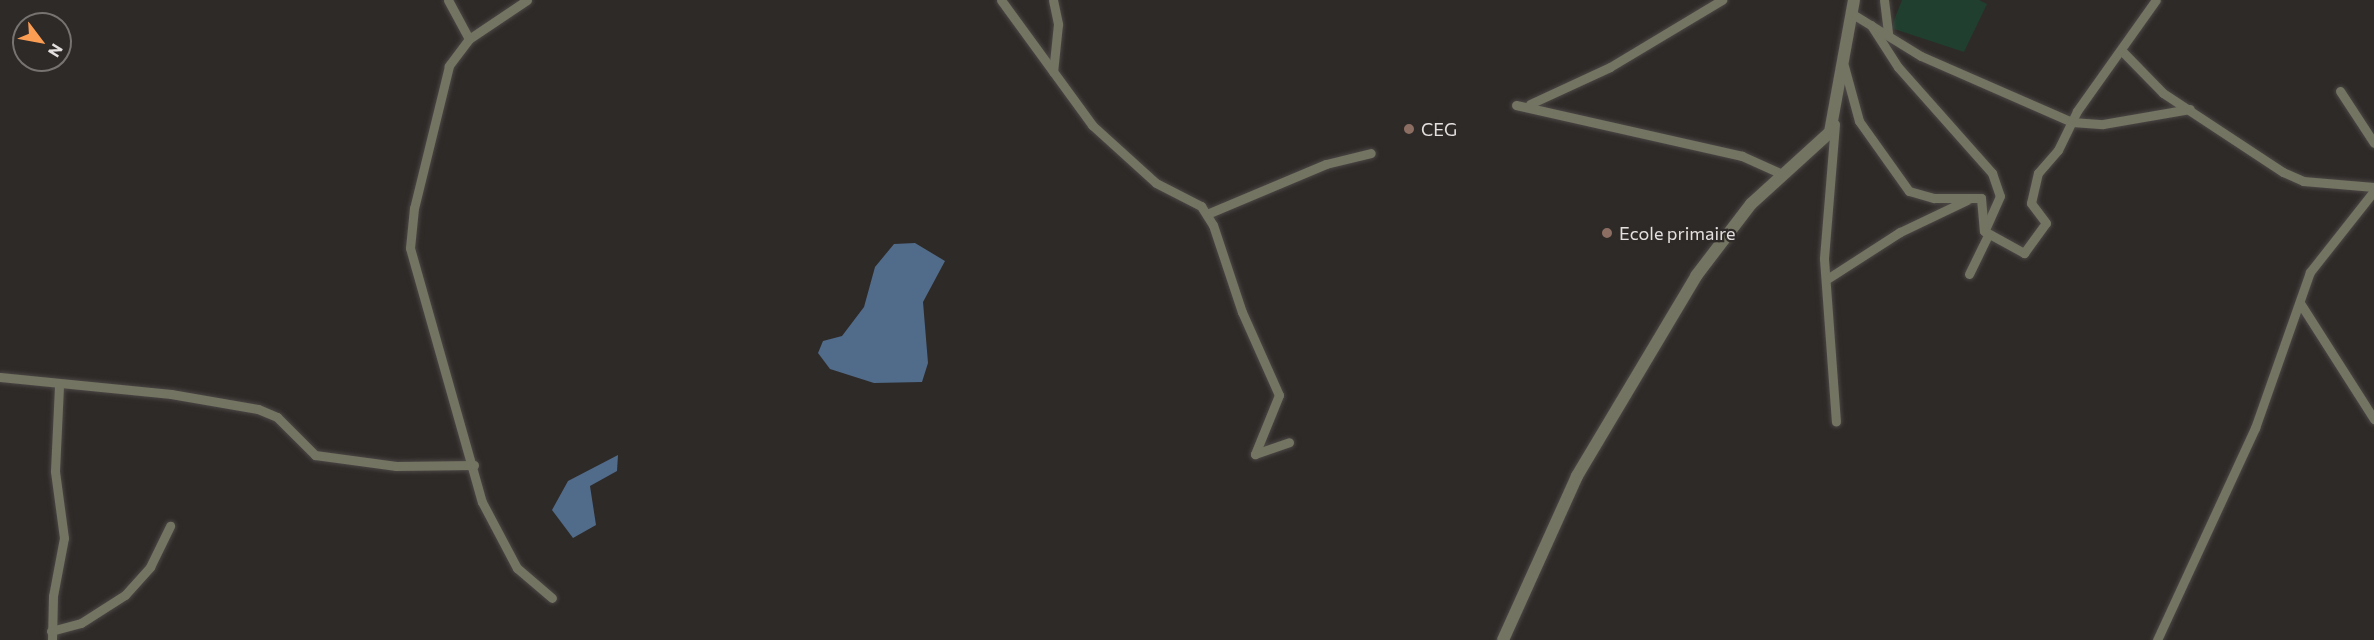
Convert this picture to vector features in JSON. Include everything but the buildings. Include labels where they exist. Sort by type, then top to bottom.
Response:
[{"type":"street","points":[[448,0],[469,39]]},
{"type":"street","points":[[526,0],[469,39],[442,82],[410,248],[474,465],[482,502],[500,543],[517,568],[552,598]]},
{"type":"street","points":[[1001,0],[1092,125],[1131,165],[1207,214],[1278,395],[1255,454],[1289,442]]},
{"type":"street","points":[[1053,0],[1058,24],[1053,72]]},
{"type":"street","points":[[1530,104],[1610,67],[1722,0]]},
{"type":"street","points":[[1884,0],[1888,34]]},
{"type":"street","points":[[1986,233],[2024,254],[2046,223],[2032,208],[2035,180],[2156,0]]},
{"type":"street","points":[[1852,6],[1870,23],[1921,56],[2072,122],[2103,124],[2190,109]]},
{"type":"street","points":[[1836,422],[1827,279],[1836,115],[1842,59],[1852,6]]},
{"type":"street","points":[[1870,23],[1898,67],[1992,173],[2000,196],[1969,274]]},
{"type":"street","points":[[2121,50],[2163,93],[2303,181],[2374,189]]},
{"type":"street","points":[[1842,59],[1859,121],[1909,191],[1934,198],[1975,197],[1985,201],[1986,233]]},
{"type":"street","points":[[2340,91],[2374,143]]},
{"type":"street","points":[[1516,105],[1530,104],[1742,156],[1782,174]]},
{"type":"street","points":[[1503,640],[1577,476],[1696,276],[1737,220],[1782,174],[1824,140],[1836,115]]},
{"type":"street","points":[[1207,214],[1326,164],[1371,153]]},
{"type":"street","points":[[2157,640],[2255,428],[2317,259],[2374,189]]},
{"type":"street","points":[[1827,279],[1900,232],[1975,197]]},
{"type":"street","points":[[2300,303],[2374,419]]},
{"type":"street","points":[[0,377],[59,386],[171,394],[258,409],[283,423],[315,455],[396,466],[474,465]]},
{"type":"street","points":[[52,636],[64,538],[55,471],[59,386]]},
{"type":"street","points":[[52,636],[81,623],[125,595],[150,567],[170,526]]},
{"type":"green space","points":[[1902,0],[1979,0],[1987,4],[1964,52],[1891,28]]},
{"type":"water","points":[[915,243],[945,261],[923,302],[928,363],[922,382],[874,383],[830,369],[818,353],[823,341],[842,336],[864,307],[875,267],[894,244]]},
{"type":"water","points":[[618,455],[617,471],[590,486],[596,525],[573,538],[552,510],[568,481]]},
{"type":"place","name":"CEG","points":[[1409,129]]},
{"type":"place","name":"Ecole primaire","points":[[1607,233]]}]
